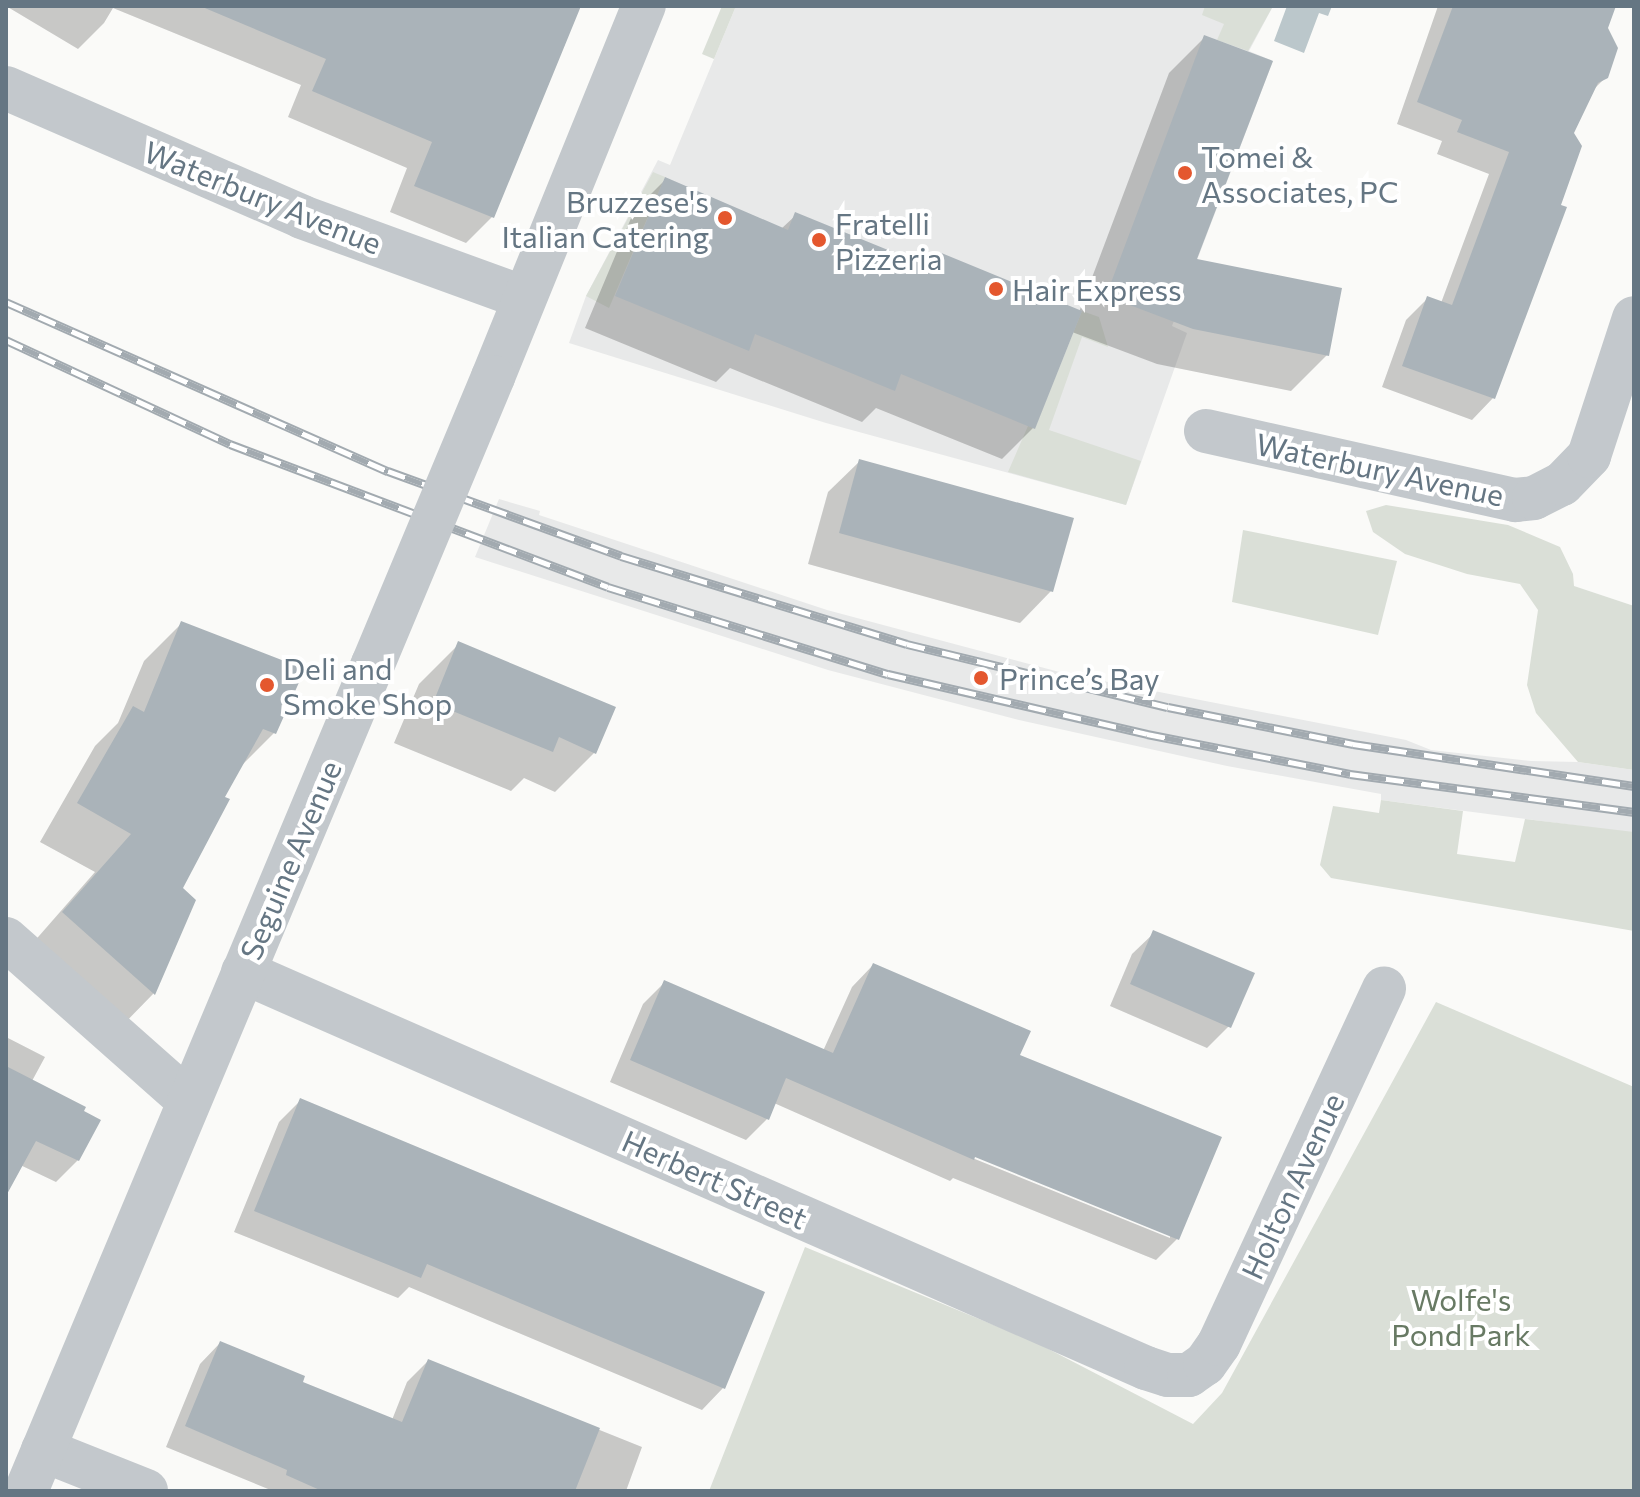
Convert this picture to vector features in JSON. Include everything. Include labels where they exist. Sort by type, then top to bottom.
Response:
[{"type":"street","name":"Seguine Avenue","points":[[26,1491],[493,377],[644,6]]},
{"type":"street","name":"Waterbury Avenue","points":[[6,88],[302,217],[524,298]]},
{"type":"street","name":"Waterbury Avenue","points":[[1206,431],[1515,500],[1554,491],[1589,456],[1634,318]]},
{"type":"street","points":[[6,939],[189,1101]]},
{"type":"street","name":"Herbert Street","points":[[243,972],[1146,1368],[1168,1375],[1189,1375]]},
{"type":"street","name":"Holton Avenue","points":[[1189,1375],[1205,1364],[1219,1344],[1384,988]]},
{"type":"street","points":[[43,1450],[146,1491]]},
{"type":"shaded area","points":[[736,6],[1273,6],[1249,51],[1273,61],[1172,326],[1187,333],[1126,505],[826,423],[569,343],[586,296],[658,160],[670,165]]},
{"type":"shaded area","points":[[1287,6],[1332,6],[1328,16],[1319,13],[1304,53],[1274,41]]},
{"type":"shaded area","points":[[499,499],[827,610],[1067,674],[1406,740],[1431,750],[1531,761],[1578,762],[1634,770],[1634,833],[1381,800],[1381,794],[1227,766],[1019,720],[828,670],[475,557]]},
{"type":"green space","points":[[722,6],[736,6],[714,59],[702,54]]},
{"type":"green space","points":[[1205,6],[1273,6],[1248,51],[1217,40],[1224,24],[1202,15]]},
{"type":"green space","points":[[653,172],[665,177],[609,308],[586,296]]},
{"type":"green space","points":[[1082,311],[1099,317],[1108,347],[1082,337],[1049,430],[1141,461],[1126,505],[1008,472],[1028,426],[1035,428]]},
{"type":"green space","points":[[1386,505],[1508,525],[1560,547],[1573,574],[1574,586],[1634,606],[1634,770],[1578,762],[1536,713],[1527,685],[1538,610],[1520,584],[1467,574],[1405,554],[1373,532],[1366,511]]},
{"type":"green space","points":[[1243,530],[1397,561],[1378,635],[1232,602]]},
{"type":"green space","points":[[1381,800],[1463,811],[1457,854],[1515,862],[1525,819],[1634,832],[1634,931],[1331,878],[1320,865],[1333,806],[1379,813]]},
{"type":"green space","name":"Wolfe's Pond Park","points":[[1436,1002],[1634,1087],[1634,1491],[709,1491],[805,1247],[1035,1342],[1193,1424],[1222,1393]]},
{"type":"building","points":[[200,6],[581,6],[494,218],[414,186],[432,142],[312,91],[326,59]]},
{"type":"building","points":[[1453,6],[1616,6],[1608,28],[1618,48],[1608,78],[1598,83],[1574,133],[1582,146],[1561,205],[1567,207],[1495,399],[1402,366],[1427,296],[1452,305],[1509,152],[1457,132],[1462,120],[1417,102]]},
{"type":"building","points":[[1204,35],[1273,61],[1197,259],[1342,288],[1329,356],[1193,329],[1106,296]]},
{"type":"building","points":[[665,177],[788,230],[795,212],[932,268],[939,252],[1082,311],[1035,429],[901,374],[895,391],[755,334],[749,351],[615,296]]},
{"type":"building","points":[[859,459],[1074,518],[1053,592],[839,533]]},
{"type":"building","points":[[181,621],[305,669],[276,734],[263,729],[225,797],[230,799],[183,888],[196,900],[155,995],[62,912],[131,834],[77,803],[133,706],[144,712]]},
{"type":"building","points":[[458,641],[616,707],[596,754],[559,737],[553,752],[433,703]]},
{"type":"building","points":[[1153,930],[1255,973],[1231,1028],[1130,984]]},
{"type":"building","points":[[873,963],[1031,1031],[1020,1055],[1222,1137],[1179,1240],[975,1157],[974,1160],[786,1078],[769,1120],[630,1060],[664,980],[833,1053]]},
{"type":"building","points":[[6,1066],[86,1107],[84,1111],[101,1120],[79,1161],[36,1141],[6,1196]]},
{"type":"building","points":[[300,1098],[765,1292],[725,1389],[427,1264],[421,1278],[254,1211]]},
{"type":"building","points":[[220,1341],[305,1376],[303,1382],[402,1422],[428,1359],[600,1428],[575,1491],[322,1491],[286,1475],[287,1470],[185,1426]]},
{"type":"railway","points":[[6,302],[388,471],[621,556],[907,644],[1168,707],[1353,744],[1634,786]]},
{"type":"railway","points":[[6,340],[230,444],[608,587],[888,674],[1147,734],[1350,774],[1634,812]]},
{"type":"place","name":"Tomei & Associates, PC","points":[[1185,173]]},
{"type":"place","name":"Bruzzese's Italian Catering","points":[[725,218]]},
{"type":"place","name":"Fratelli Pizzeria","points":[[819,240]]},
{"type":"place","name":"Hair Express","points":[[996,289]]},
{"type":"place","name":"Prince’s Bay","points":[[981,678]]},
{"type":"place","name":"Deli and Smoke Shop","points":[[267,685]]}]
